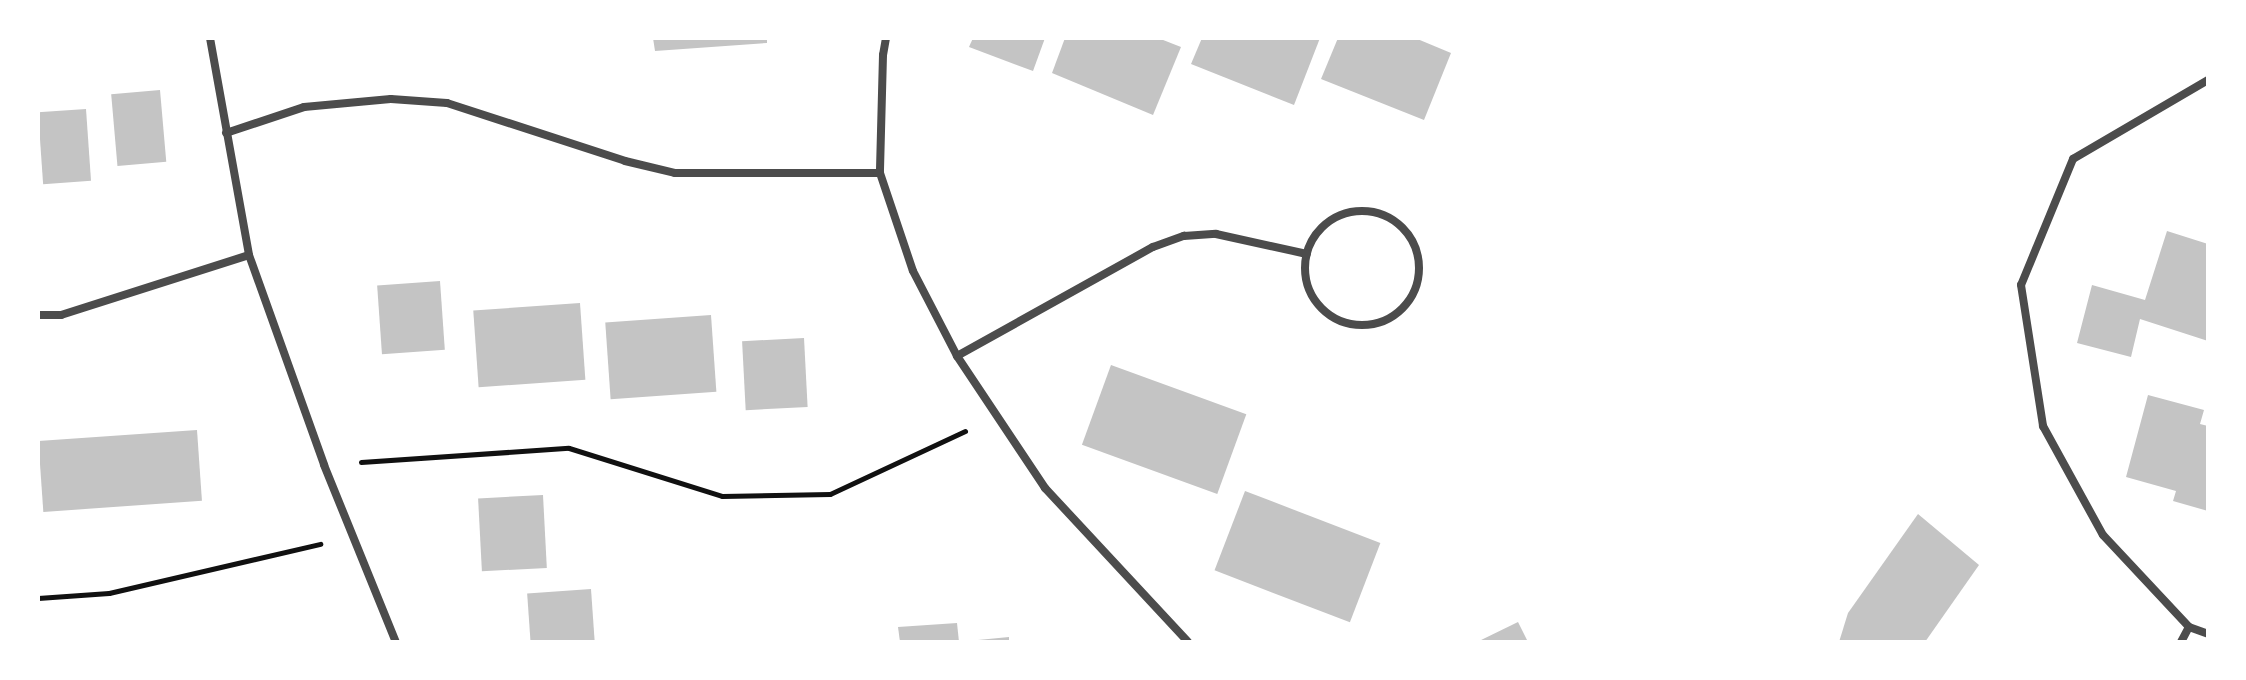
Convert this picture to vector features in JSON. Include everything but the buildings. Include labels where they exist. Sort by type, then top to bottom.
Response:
[{"type":"street","points":[[210,38],[249,255],[324,465],[396,642]]},
{"type":"street","points":[[886,38],[880,173],[913,271],[957,356],[1045,488],[1188,642]]},
{"type":"street","points":[[2208,80],[2073,159],[2021,285],[2043,426],[2103,535],[2189,627],[2208,634]]},
{"type":"street","points":[[226,133],[304,107],[405,100],[447,103],[625,161],[675,173],[880,173]]},
{"type":"street","points":[[1364,210],[1383,214],[1399,223],[1412,238],[1419,257],[1420,276],[1414,294],[1403,309],[1388,320],[1351,324],[1320,307],[1309,290],[1305,272],[1307,254],[1314,236],[1336,217],[1364,210]]},
{"type":"street","points":[[957,356],[1153,247],[1184,236],[1216,234],[1307,254]]},
{"type":"street","points":[[38,315],[61,315],[249,255]]},
{"type":"street","points":[[2181,642],[2189,627]]},
{"type":"path","points":[[324,465],[569,448],[722,496],[830,494],[997,416]]},
{"type":"path","points":[[38,598],[109,593],[286,555],[352,534]]}]
